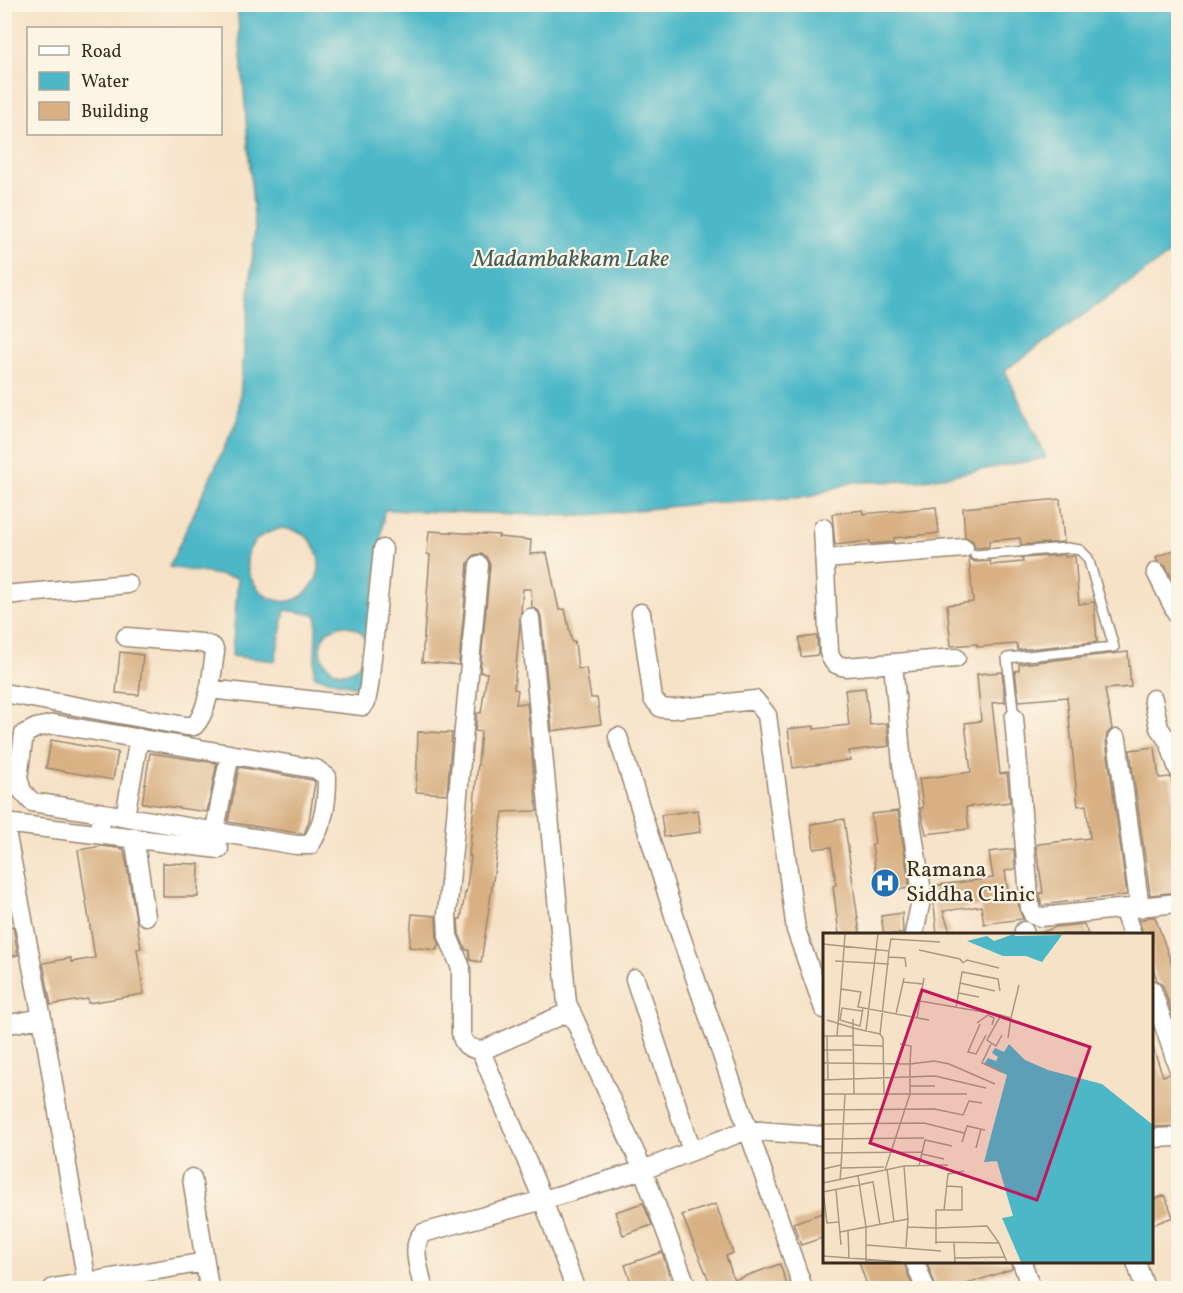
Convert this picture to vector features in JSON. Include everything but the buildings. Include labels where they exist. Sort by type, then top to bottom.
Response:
[{"type":"street","points":[[823,528],[831,660],[835,664],[846,667],[956,658]]},
{"type":"street","points":[[209,689],[363,706],[369,686],[383,549]]},
{"type":"street","points":[[825,559],[969,552]]},
{"type":"street","points":[[479,565],[447,915],[448,936],[461,968],[463,1043],[466,1047],[481,1051],[571,1011]]},
{"type":"street","points":[[1156,572],[1179,616]]},
{"type":"street","points":[[4,595],[128,584]]},
{"type":"street","points":[[641,613],[653,699],[662,708],[672,709],[755,700],[767,715],[796,930],[823,1004]]},
{"type":"street","points":[[530,618],[567,1003],[644,1170],[687,1288]]},
{"type":"street","points":[[4,693],[194,726],[200,721],[209,689],[215,652],[213,647],[202,643],[126,637]]},
{"type":"street","points":[[893,663],[902,764],[921,886],[921,900],[914,933]]},
{"type":"street","points":[[1153,699],[1159,728],[1168,742],[1179,769]]},
{"type":"street","points":[[1014,718],[1030,908],[1034,915],[1132,909],[1179,903]]},
{"type":"street","points":[[87,1283],[42,1018],[5,822],[134,837],[215,843],[310,845],[320,830],[327,793],[327,777],[316,769],[54,724],[36,728],[24,734],[18,778],[22,790],[32,802],[125,816],[215,843]]},
{"type":"street","points":[[618,737],[679,931],[803,1288]]},
{"type":"street","points":[[125,816],[139,738]]},
{"type":"street","points":[[1118,740],[1132,933]]},
{"type":"street","points":[[215,843],[230,754]]},
{"type":"street","points":[[99,833],[103,813]]},
{"type":"street","points":[[134,837],[146,916]]},
{"type":"street","points":[[636,979],[692,1151]]},
{"type":"street","points":[[1153,993],[1179,1067]]},
{"type":"street","points":[[4,1025],[42,1018]]},
{"type":"street","points":[[481,1051],[543,1200],[574,1288]]},
{"type":"street","points":[[423,1288],[416,1246],[417,1238],[423,1233],[644,1170],[747,1130],[823,1136]]},
{"type":"street","points":[[1153,1138],[1179,1137]]},
{"type":"street","points":[[192,1178],[209,1288]]},
{"type":"street","points":[[53,1288],[205,1262]]},
{"type":"street","points":[[915,1263],[925,1288]]},
{"type":"street","points":[[1022,1263],[1031,1288]]},
{"type":"street","points":[[1136,1263],[1145,1288]]},
{"type":"lane","points":[[969,552],[1068,548],[1080,550],[1088,558],[1114,647],[1007,658],[1014,718]]},
{"type":"water","name":"Madambakkam Lake","points":[[237,5],[1178,5],[1178,248],[1005,370],[1046,458],[919,481],[853,482],[808,497],[704,503],[581,516],[384,510],[364,689],[314,676],[317,615],[285,610],[275,661],[232,656],[238,578],[169,567],[238,418],[255,230]],"holes":[[[282,528],[294,530],[309,540],[317,553],[319,569],[313,584],[298,598],[281,601],[266,595],[254,583],[248,568],[249,552],[259,538]],[[342,625],[357,630],[365,639],[366,649],[362,660],[355,668],[345,673],[334,671],[324,661],[320,650],[321,642],[327,631]]]},
{"type":"place","name":"Ramana Siddha Clinic","points":[[885,883]]}]
